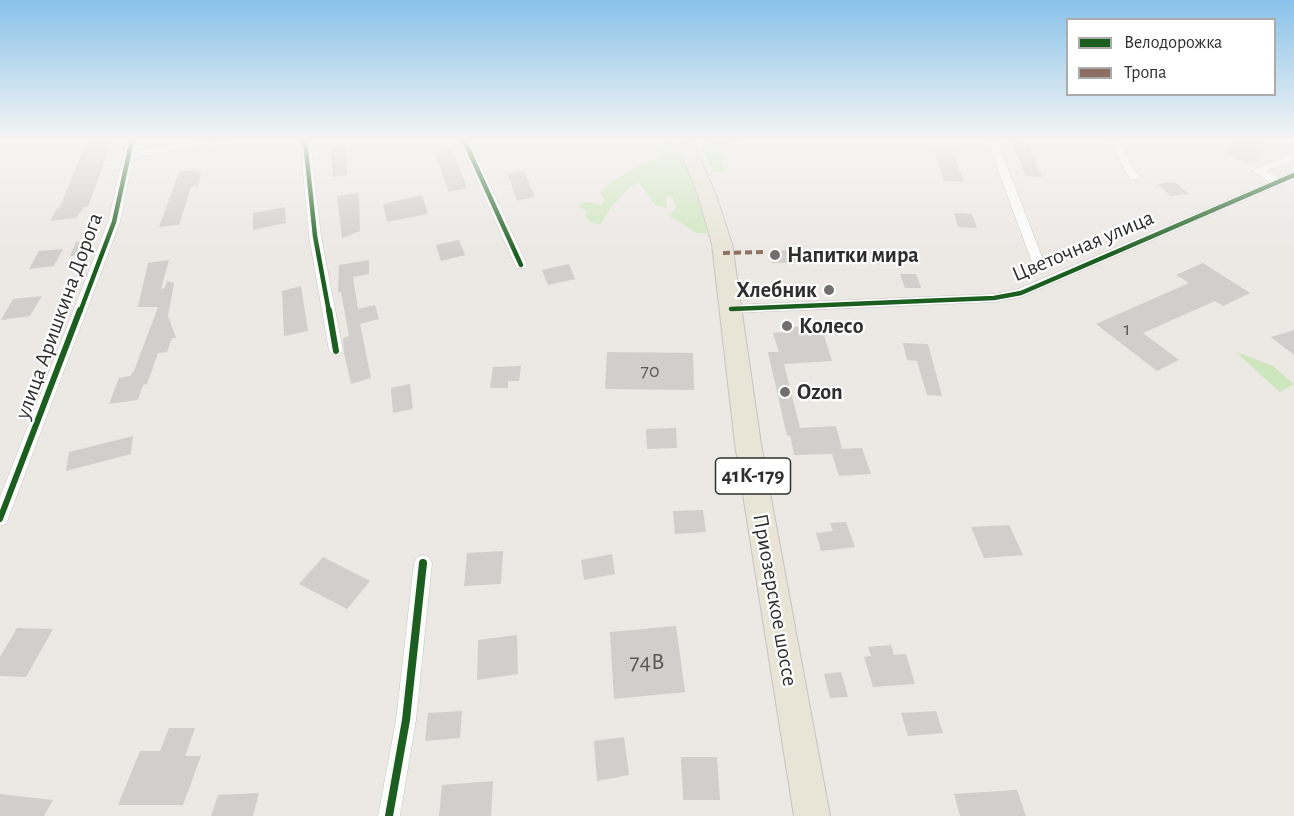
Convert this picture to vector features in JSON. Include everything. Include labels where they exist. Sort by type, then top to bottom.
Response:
[{"type":"main road","name":"Приозерское шоссе","points":[[702,178],[717,225],[731,309],[745,422],[813,816]]},
{"type":"street","name":"улица Аришкина Дорога","points":[[0,519],[90,291],[114,222],[124,178]]},
{"type":"street","points":[[309,178],[315,236],[336,351]]},
{"type":"street","points":[[481,178],[521,265]]},
{"type":"street","points":[[1006,178],[1039,265]]},
{"type":"street","points":[[1271,178],[1279,182]]},
{"type":"street","name":"Цветочная улица","points":[[731,309],[1008,296],[1021,293],[1287,178]]},
{"type":"street","points":[[1238,200],[1250,207]]},
{"type":"street","points":[[389,816],[406,720],[423,563]]},
{"type":"green space","points":[[618,178],[691,178],[710,233],[697,233],[669,216],[676,208],[673,197],[669,196],[666,199],[667,208],[655,205],[639,182],[631,186],[611,207],[601,224],[591,223],[585,216],[587,211],[578,207],[581,203],[589,202],[601,205],[604,200],[600,193]]},
{"type":"green space","points":[[1236,352],[1273,366],[1294,384],[1280,392]]},
{"type":"building","points":[[72,178],[98,178],[88,207],[84,207],[76,218],[50,221],[57,208],[60,207]]},
{"type":"building","points":[[177,178],[200,178],[198,186],[191,187],[179,225],[159,227]]},
{"type":"building","points":[[444,178],[463,178],[467,188],[449,192]]},
{"type":"building","points":[[509,178],[527,178],[535,197],[517,201]]},
{"type":"building","points":[[943,178],[963,178],[964,182],[944,181]]},
{"type":"building","points":[[1175,182],[1189,194],[1171,196],[1157,184]]},
{"type":"building","points":[[359,193],[360,231],[342,238],[337,196]]},
{"type":"building","points":[[422,195],[428,214],[387,222],[383,204]]},
{"type":"building","points":[[285,207],[286,223],[253,230],[253,213]]},
{"type":"building","points":[[954,213],[972,214],[977,228],[958,227]]},
{"type":"building","points":[[94,240],[88,254],[70,256],[76,242]]},
{"type":"building","points":[[459,240],[465,255],[441,261],[436,245]]},
{"type":"building","points":[[63,249],[54,266],[29,269],[39,251]]},
{"type":"building","points":[[816,249],[820,262],[772,263],[769,251]]},
{"type":"building","points":[[169,260],[161,289],[165,288],[167,281],[174,283],[168,316],[176,338],[172,338],[167,352],[158,353],[147,384],[143,385],[138,400],[109,404],[119,378],[130,376],[134,371],[158,307],[138,307],[148,263]]},
{"type":"building","points":[[369,260],[369,274],[353,277],[358,309],[375,305],[379,319],[360,324],[371,378],[351,384],[344,353],[343,338],[349,336],[341,292],[338,292],[339,265]]},
{"type":"building","points":[[1203,263],[1250,293],[1223,306],[1215,301],[1143,333],[1179,360],[1157,371],[1096,324],[1189,283],[1176,275]]},
{"type":"building","points":[[569,264],[575,279],[548,285],[542,270]]},
{"type":"building","points":[[900,274],[916,274],[921,288],[905,288]]},
{"type":"building","points":[[301,286],[308,331],[284,336],[282,291]]},
{"type":"building","points":[[42,296],[30,316],[1,320],[13,299]]},
{"type":"building","points":[[821,326],[832,361],[784,364],[800,428],[836,426],[842,449],[862,448],[871,474],[839,476],[832,454],[794,455],[790,435],[787,436],[768,352],[779,352],[773,333],[785,332],[784,327]]},
{"type":"building","points":[[1294,330],[1294,355],[1271,337]]},
{"type":"building","points":[[903,343],[928,344],[942,396],[927,395],[917,361],[907,360]]},
{"type":"building","points":[[607,352],[693,353],[694,390],[605,389]]},
{"type":"building","points":[[521,366],[519,381],[508,381],[508,388],[490,388],[493,367]]},
{"type":"building","points":[[410,384],[413,409],[393,413],[391,388]]},
{"type":"building","points":[[676,428],[677,448],[647,449],[646,429]]},
{"type":"building","points":[[133,436],[131,454],[66,471],[69,452]]},
{"type":"building","points":[[703,510],[706,532],[675,534],[673,511]]},
{"type":"building","points":[[846,522],[855,547],[821,551],[816,533],[833,531],[830,523]]},
{"type":"building","points":[[1009,525],[1023,555],[984,558],[971,527]]},
{"type":"building","points":[[503,551],[501,584],[464,586],[467,553]]},
{"type":"building","points":[[612,554],[615,574],[584,580],[581,560]]},
{"type":"building","points":[[323,557],[370,581],[347,609],[299,584]]},
{"type":"building","points":[[676,626],[685,692],[614,699],[610,632]]},
{"type":"building","points":[[17,628],[53,629],[26,677],[0,676],[0,657]]},
{"type":"building","points":[[517,635],[518,674],[477,680],[478,640]]},
{"type":"building","points":[[891,645],[894,655],[906,654],[915,684],[873,687],[864,657],[871,656],[868,647]]},
{"type":"building","points":[[841,672],[848,697],[830,698],[824,674]]},
{"type":"building","points":[[462,711],[460,738],[425,741],[428,713]]},
{"type":"building","points":[[936,711],[943,733],[908,736],[901,713]]},
{"type":"building","points":[[169,728],[195,728],[185,756],[201,756],[183,805],[118,805],[140,751],[160,751]]},
{"type":"building","points":[[624,737],[629,775],[597,781],[594,741]]},
{"type":"building","points":[[681,757],[717,757],[720,800],[683,800]]},
{"type":"building","points":[[493,781],[491,816],[439,816],[442,785]]},
{"type":"building","points":[[1017,790],[1026,816],[960,816],[954,794]]},
{"type":"building","points":[[259,793],[253,816],[211,816],[218,795]]},
{"type":"building","points":[[0,794],[53,800],[44,816],[0,816]]},
{"type":"marked path","points":[[723,253],[765,252]]},
{"type":"cycle path","points":[[0,519],[114,222],[124,178]]},
{"type":"cycle path","points":[[309,178],[315,236],[336,351]]},
{"type":"cycle path","points":[[481,178],[521,265]]},
{"type":"cycle path","points":[[731,309],[994,298],[1021,293],[1287,178]]},
{"type":"cycle path","points":[[389,816],[406,720],[423,563]]},
{"type":"place","name":"Напитки мира","points":[[775,255]]},
{"type":"place","name":"Хлебник","points":[[829,290]]},
{"type":"place","name":"Колесо","points":[[787,326]]},
{"type":"place","name":"Ozon","points":[[785,392]]}]
